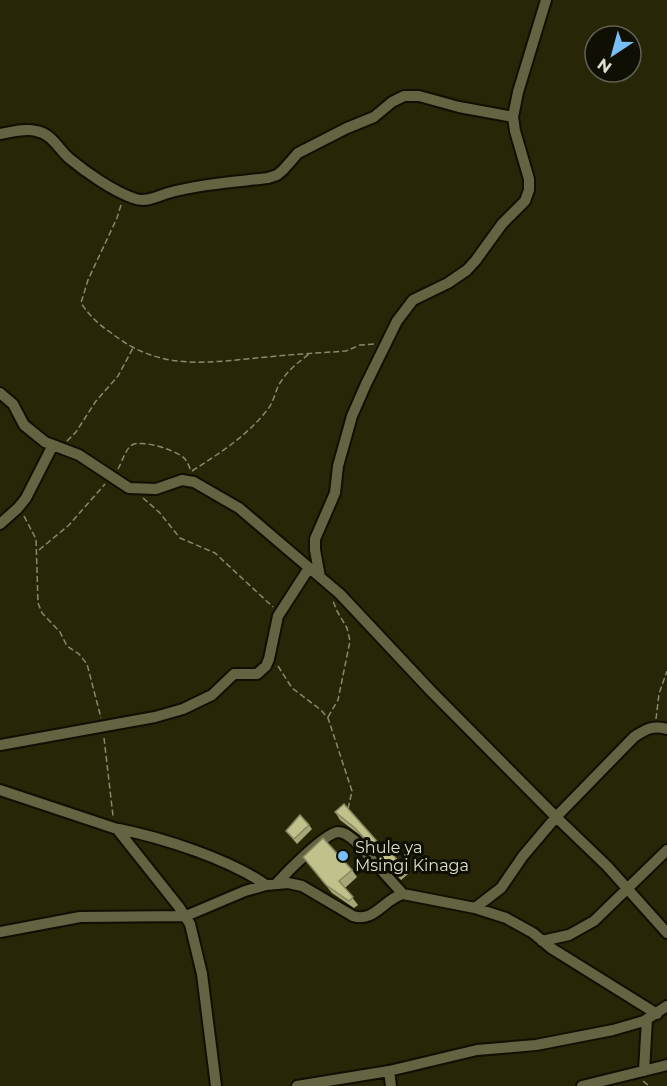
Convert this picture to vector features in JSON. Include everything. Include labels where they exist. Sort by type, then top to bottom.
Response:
[{"type":"street","points":[[320,576],[315,539],[335,493],[338,466],[352,416],[397,321],[409,304],[467,270],[502,224],[525,201],[530,179],[513,117],[518,92],[546,0]]},
{"type":"street","points":[[0,135],[24,130],[35,130],[46,134],[72,160],[117,190],[143,200],[186,188],[277,175],[298,153],[374,117],[392,102],[404,96],[419,96],[459,107],[513,117]]},
{"type":"street","points":[[0,393],[13,404],[24,425],[45,442],[93,462],[129,488],[156,489],[182,480],[194,482],[239,508],[332,587],[556,817],[607,866],[667,933]]},
{"type":"street","points":[[0,524],[26,498],[56,446]]},
{"type":"street","points":[[0,746],[155,717],[183,709],[212,695],[234,674],[257,674],[262,671],[269,659],[278,616],[309,568]]},
{"type":"street","points":[[475,908],[506,883],[523,856],[556,817],[634,737],[655,726],[667,729]]},
{"type":"street","points":[[0,790],[213,858],[271,884]]},
{"type":"street","points":[[116,828],[125,836],[186,916],[193,933],[202,974],[216,1086]]},
{"type":"street","points":[[271,884],[323,840],[338,832],[355,841],[403,894]]},
{"type":"street","points":[[542,941],[569,935],[594,921],[667,850]]},
{"type":"street","points":[[0,932],[80,917],[186,916],[228,897],[271,884],[296,883],[353,916],[363,918],[367,918],[403,894],[475,908],[506,918],[533,933],[652,1017]]},
{"type":"street","points":[[297,1086],[389,1071],[477,1050],[536,1046],[577,1038],[613,1030],[652,1017],[667,1006]]},
{"type":"street","points":[[644,1071],[652,1017]]},
{"type":"street","points":[[582,1086],[667,1065]]},
{"type":"street","points":[[389,1071],[391,1086]]},
{"type":"path","points":[[117,190],[121,205],[119,212],[88,280],[81,303],[97,322],[133,348],[159,358],[181,362],[346,351],[360,345],[384,345]]},
{"type":"path","points":[[56,446],[76,432],[96,401],[118,376],[133,348]]},
{"type":"path","points":[[38,550],[69,525],[113,477],[129,448],[136,443],[150,444],[176,452],[185,459],[191,471],[228,449],[266,411],[282,379],[293,366],[309,354]]},
{"type":"path","points":[[129,488],[151,504],[180,538],[215,553],[255,589],[278,616]]},
{"type":"path","points":[[18,508],[33,531],[38,550],[40,609],[60,632],[67,646],[79,654],[87,664],[103,727],[116,828]]},
{"type":"path","points":[[328,718],[338,700],[350,641],[347,628],[334,606],[332,587]]},
{"type":"path","points":[[271,652],[292,688],[328,718],[352,791],[349,806],[345,812]]},
{"type":"path","points":[[655,726],[659,694],[667,671]]},
{"type":"building","points":[[344,804],[382,847],[385,845],[403,867],[396,873],[355,828],[335,812]]},
{"type":"building","points":[[300,815],[309,825],[294,839],[286,831]]},
{"type":"building","points":[[323,838],[352,870],[339,881],[353,897],[349,901],[326,885],[303,857]]},
{"type":"place","name":"Shule ya Msingi Kinaga","points":[[343,856]]}]
